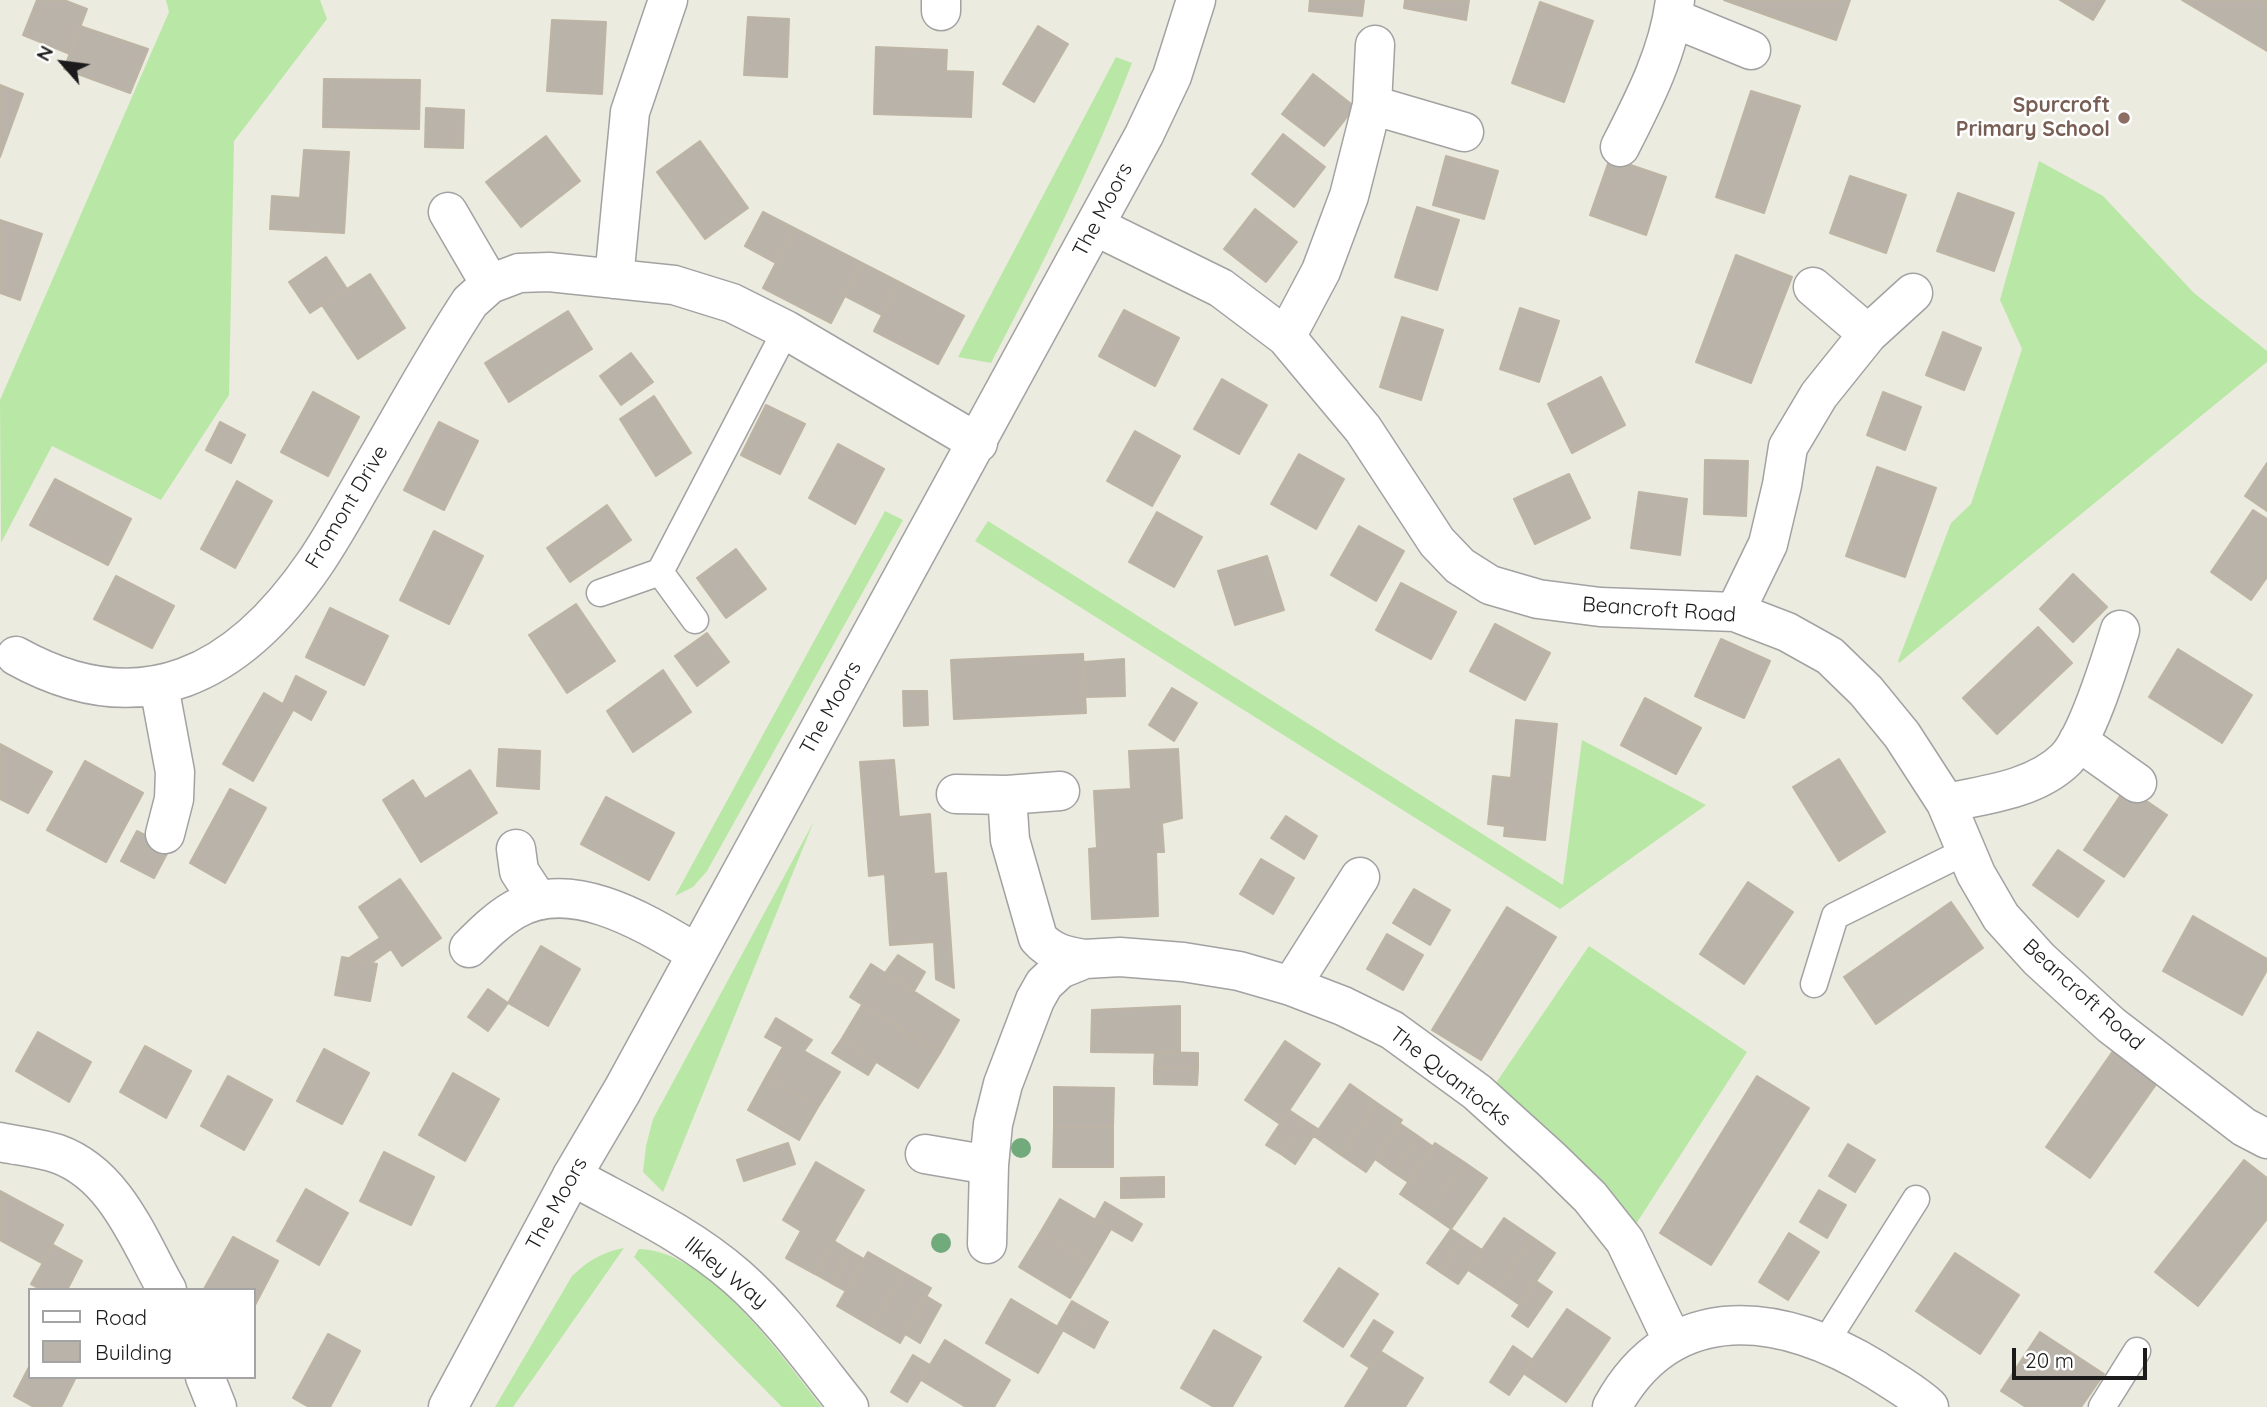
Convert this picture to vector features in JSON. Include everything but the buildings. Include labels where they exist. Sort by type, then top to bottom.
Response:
[{"type":"street","points":[[614,279],[631,111],[668,0]]},
{"type":"street","name":"The Moors","points":[[448,1407],[572,1176],[622,1091],[978,443],[1144,135],[1172,76],[1196,0]]},
{"type":"street","points":[[1620,147],[1646,96],[1674,9],[1751,50]]},
{"type":"street","points":[[1286,337],[1321,271],[1349,196],[1372,105],[1376,45]]},
{"type":"street","points":[[1372,105],[1464,132]]},
{"type":"street","points":[[448,212],[490,284]]},
{"type":"street","name":"Beancroft Road","points":[[1095,226],[1221,288],[1286,337],[1363,429],[1437,542],[1460,566],[1490,585],[1538,599],[1600,607],[1735,612],[1787,632],[1830,656],[1866,691],[1902,735],[1946,803],[1976,874],[2001,917],[2039,959],[2111,1024],[2244,1127],[2267,1139]]},
{"type":"street","name":"Fromont Drive","points":[[16,656],[44,671],[116,688],[159,686],[192,676],[224,658],[250,638],[295,589],[332,535],[470,302],[490,284],[519,273],[549,272],[674,285],[732,303],[786,330],[978,443]]},
{"type":"street","points":[[1814,287],[1868,334]]},
{"type":"street","points":[[1735,612],[1768,544],[1788,447],[1819,395],[1868,334],[1913,293]]},
{"type":"street","points":[[1946,803],[1989,794],[2036,779],[2065,759],[2078,741],[2108,668],[2120,630]]},
{"type":"street","points":[[159,686],[174,772],[174,799],[165,834]]},
{"type":"street","points":[[2078,741],[2137,783]]},
{"type":"street","points":[[956,794],[1007,795],[1060,791]]},
{"type":"street","name":"The Quantocks","points":[[1007,795],[1010,841],[1038,937],[1045,946],[1057,953],[1085,959],[1120,957],[1183,962],[1239,971],[1291,986],[1343,1006],[1392,1030],[1476,1092],[1552,1159],[1590,1198],[1625,1241],[1673,1342]]},
{"type":"street","points":[[516,849],[519,871],[538,900]]},
{"type":"street","points":[[1291,986],[1360,877]]},
{"type":"street","points":[[469,948],[515,909],[538,900],[582,899],[623,913],[696,953]]},
{"type":"street","name":"The Quantocks","points":[[987,1244],[993,1124],[1003,1084],[1035,1000],[1051,976],[1060,969],[1085,959]]},
{"type":"street","points":[[0,1142],[59,1155],[94,1176],[108,1189],[130,1221],[166,1288]]},
{"type":"street","points":[[925,1154],[989,1166]]},
{"type":"street","name":"Ilkley Way","points":[[572,1176],[690,1241],[736,1276],[773,1312],[849,1407]]},
{"type":"street","points":[[1612,1407],[1626,1383],[1645,1361],[1673,1342],[1699,1330],[1750,1326],[1774,1327],[1825,1343],[1908,1390],[1929,1407]]},
{"type":"street","points":[[206,1379],[217,1407]]},
{"type":"lane","points":[[600,593],[660,572],[786,330]]},
{"type":"lane","points":[[660,572],[695,620]]},
{"type":"lane","points":[[1814,984],[1835,916],[1966,851]]},
{"type":"lane","points":[[1825,1343],[1916,1199]]},
{"type":"lane","points":[[2102,1407],[2137,1351]]},
{"type":"green space","points":[[166,0],[320,0],[327,19],[234,141],[229,395],[161,500],[52,446],[1,543],[0,400],[169,12]]},
{"type":"green space","points":[[1116,57],[1132,63],[1117,102],[1066,215],[991,363],[958,357]]},
{"type":"green space","points":[[2039,161],[2103,196],[2194,293],[2267,351],[2267,362],[1899,663],[1951,523],[1971,504],[2022,349],[2000,300]]},
{"type":"green space","points":[[885,511],[903,520],[707,871],[693,887],[675,896]]},
{"type":"green space","points":[[988,521],[1563,885],[1582,740],[1706,805],[1560,909],[975,541]]},
{"type":"green space","points":[[814,821],[663,1192],[643,1172],[653,1119]]},
{"type":"green space","points":[[1589,946],[1747,1052],[1625,1241],[1485,1099]]},
{"type":"green space","points":[[624,1248],[513,1407],[495,1407],[572,1276],[596,1258]]},
{"type":"green space","points":[[639,1249],[665,1254],[691,1267],[717,1286],[765,1335],[822,1407],[782,1407],[634,1257]]},
{"type":"place","name":"Spurcroft Primary School","points":[[2124,118]]}]
